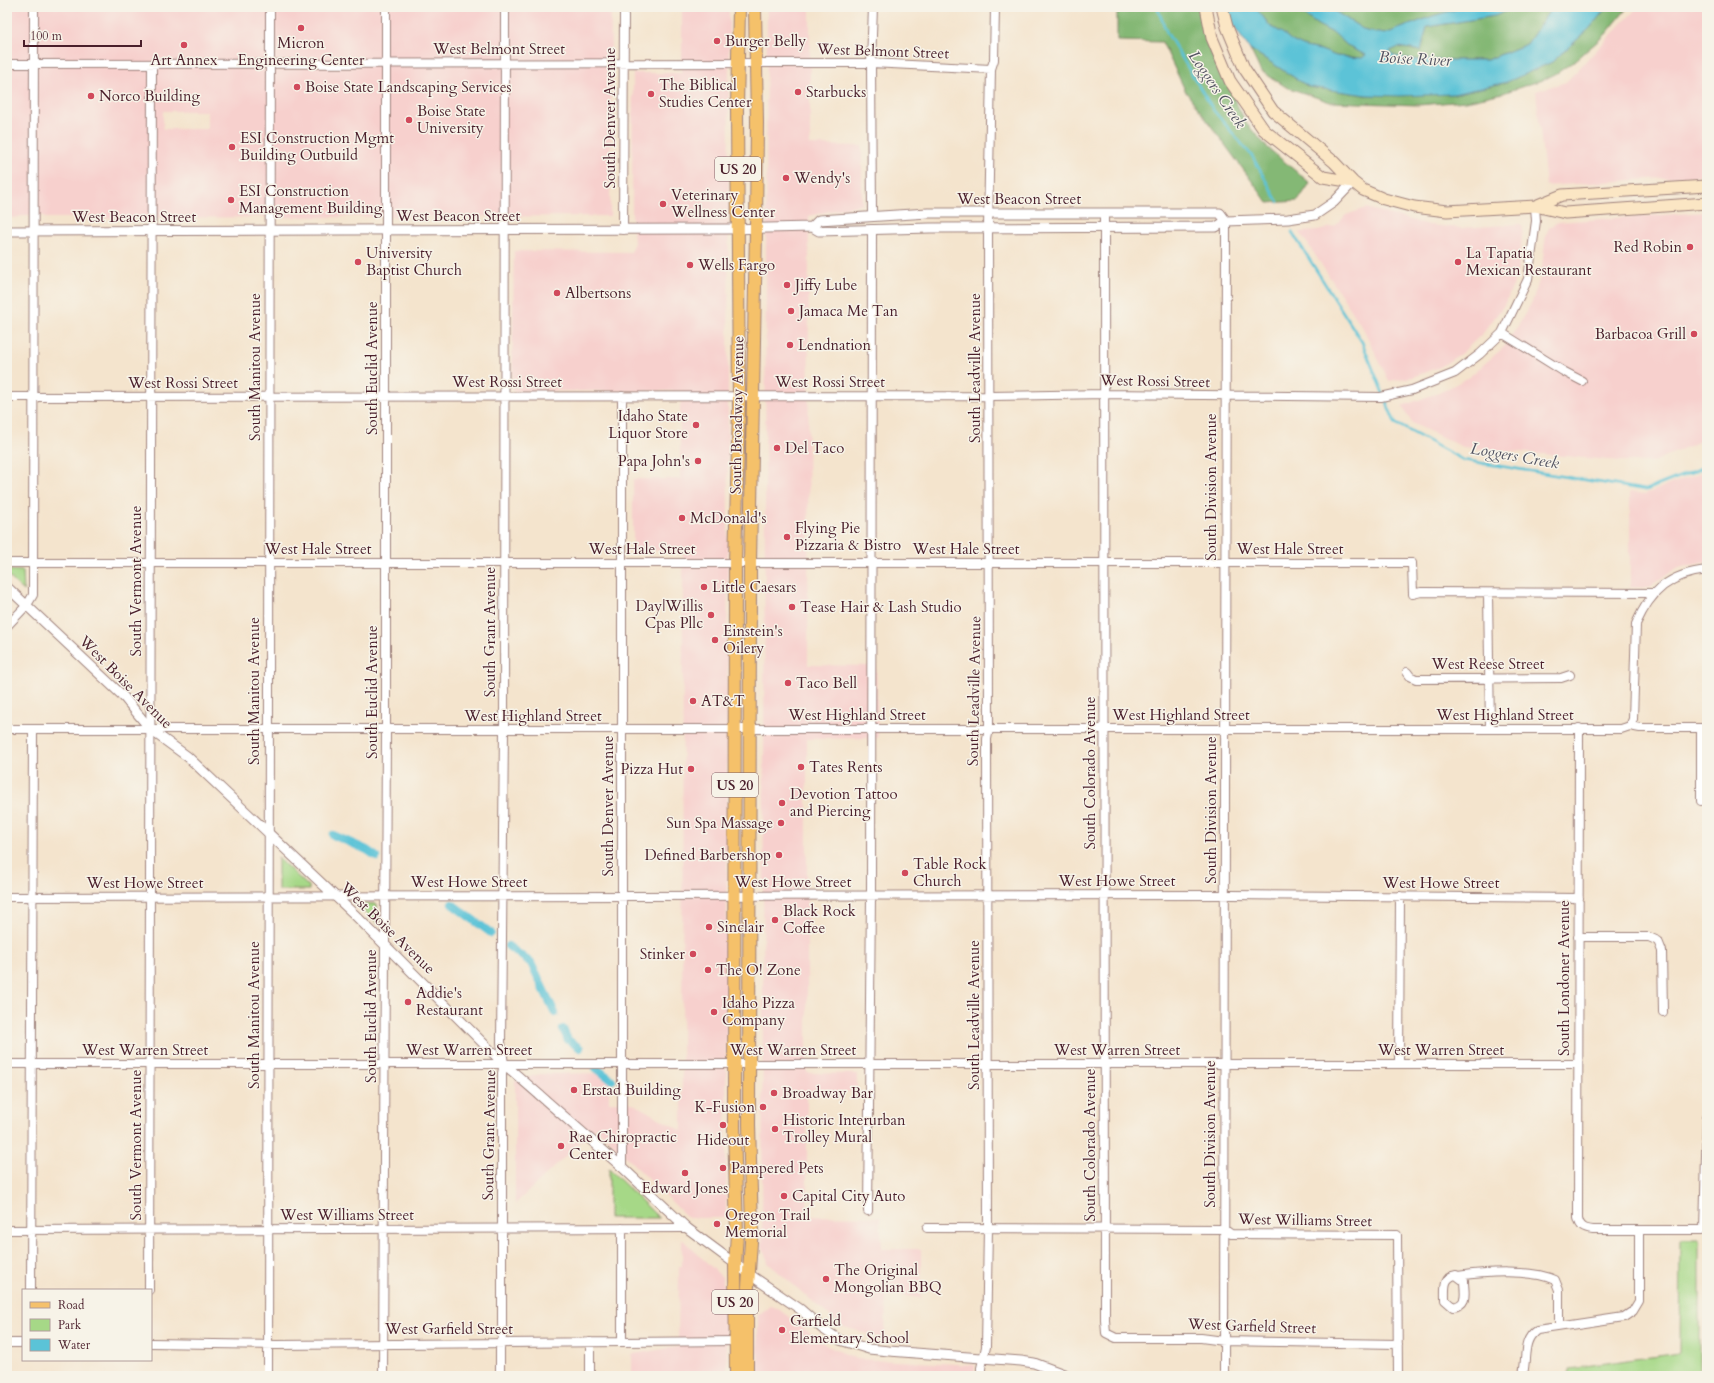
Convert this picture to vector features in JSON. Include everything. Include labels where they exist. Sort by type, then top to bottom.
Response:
[{"type":"main road","name":"South Broadway Avenue","points":[[740,7],[738,229],[739,396],[735,563],[734,896],[734,1064],[738,1234],[735,1264],[741,1341],[747,1376]]},
{"type":"main road","name":"South Broadway Avenue","points":[[736,1376],[749,1274],[752,1228],[749,1064],[749,896],[750,563],[756,229],[755,7]]},
{"type":"main road","points":[[1206,7],[1212,38],[1230,81],[1264,130],[1323,177],[1353,182]]},
{"type":"main road","points":[[1222,7],[1227,27],[1244,68],[1274,111],[1334,162],[1353,182],[1363,190],[1384,199],[1414,207],[1447,211],[1535,206],[1565,213],[1707,203]]},
{"type":"main road","points":[[1535,206],[1562,195],[1707,186]]},
{"type":"street","points":[[7,626],[27,605],[33,595],[34,7]]},
{"type":"street","name":"South Manitou Avenue","points":[[268,1376],[270,7]]},
{"type":"street","name":"South Euclid Avenue","points":[[383,1376],[386,730],[386,7]]},
{"type":"street","name":"South Grant Avenue","points":[[500,1376],[502,1336],[502,1073],[504,1064],[501,1042],[504,730],[505,7]]},
{"type":"street","name":"South Denver Avenue","points":[[623,230],[624,7]]},
{"type":"street","points":[[872,215],[871,63],[873,7]]},
{"type":"street","name":"South Leadville Avenue","points":[[981,1376],[986,1347],[988,1228],[987,739],[989,729],[990,396],[988,228],[990,68],[994,60],[995,7]]},
{"type":"street","name":"West Belmont Street","points":[[7,64],[871,63],[990,68]]},
{"type":"street","name":"South Vermont Avenue","points":[[149,1289],[152,64]]},
{"type":"street","name":"West Beacon Street","points":[[7,231],[623,230],[812,228],[819,231],[872,229],[1216,227],[1226,221],[1288,219],[1315,215],[1334,202],[1353,182]]},
{"type":"street","name":"West Rossi Street","points":[[7,397],[990,396],[1104,394],[1381,397],[1412,390],[1437,382],[1455,373],[1480,354],[1502,333],[1528,279],[1536,221],[1535,206]]},
{"type":"street","name":"South Colorado Avenue","points":[[1104,212],[1104,1320],[1106,1333]]},
{"type":"street","name":"West Beacon Street","points":[[812,228],[819,220],[872,215],[928,213],[1220,213],[1226,221]]},
{"type":"street","name":"South Division Avenue","points":[[1224,1376],[1226,221]]},
{"type":"street","points":[[868,1212],[871,896],[872,229]]},
{"type":"street","points":[[1502,333],[1563,371],[1582,381]]},
{"type":"street","name":"South Denver Avenue","points":[[622,396],[622,1167]]},
{"type":"street","name":"West Hale Street","points":[[7,563],[1412,563],[1413,594],[1422,592],[1655,594]]},
{"type":"street","points":[[1630,726],[1633,719],[1636,624],[1642,612],[1655,594],[1666,583],[1683,574],[1707,570]]},
{"type":"street","name":"West Boise Avenue","points":[[7,587],[124,696],[151,730],[188,757],[336,897],[384,945],[418,976],[504,1064],[622,1167],[687,1228],[735,1264],[783,1296],[827,1332],[840,1340],[851,1344],[889,1351],[984,1357],[1034,1363],[1069,1376]]},
{"type":"street","points":[[1488,593],[1490,729]]},
{"type":"street","name":"West Reese Street","points":[[1407,672],[1410,676],[1416,679],[1561,678],[1570,675]]},
{"type":"street","name":"West Highland Street","points":[[7,729],[1621,729],[1630,726],[1640,728],[1704,728]]},
{"type":"street","name":"South Londoner Avenue","points":[[1579,728],[1578,1218],[1582,1227],[1593,1230],[1639,1230]]},
{"type":"street","points":[[1701,800],[1704,728]]},
{"type":"street","points":[[31,1289],[33,730]]},
{"type":"street","name":"West Howe Street","points":[[7,897],[1225,895],[1579,898]]},
{"type":"street","points":[[1399,1064],[1400,896]]},
{"type":"street","points":[[1578,937],[1649,937],[1658,941],[1662,951],[1663,1012]]},
{"type":"street","name":"West Warren Street","points":[[7,1064],[1578,1064]]},
{"type":"street","points":[[1523,1375],[1526,1345],[1532,1333],[1544,1328],[1624,1317],[1633,1311],[1639,1301],[1639,1230],[1706,1230],[1707,1118]]},
{"type":"street","points":[[622,1228],[622,1341]]},
{"type":"street","name":"West Williams Street","points":[[7,1230],[687,1228]]},
{"type":"street","name":"West Williams Street","points":[[927,1228],[1224,1228],[1231,1234],[1397,1235],[1398,1344]]},
{"type":"street","points":[[1458,1276],[1476,1273],[1508,1273],[1545,1276],[1555,1280],[1559,1290],[1559,1326]]},
{"type":"street","name":"West Garfield Street","points":[[1106,1333],[1116,1338],[1201,1338],[1224,1341],[1398,1344]]},
{"type":"street","name":"West Garfield Street","points":[[152,1344],[741,1341]]},
{"type":"street","points":[[590,1342],[590,1376]]},
{"type":"street","points":[[8,1343],[22,1343]]},
{"type":"street","points":[[1398,1344],[1398,1376]]},
{"type":"shaded area","name":"Boise State University","points":[[7,7],[611,7],[610,216],[7,217]],"holes":[[[163,111],[207,111],[207,129],[163,129]]]},
{"type":"shaded area","points":[[682,7],[729,7],[726,1218],[688,1218],[596,1127],[515,1204],[515,1081],[540,1074],[609,1073],[609,1102],[632,1103],[682,1131],[683,551],[633,550],[633,479],[680,479],[680,407],[683,391],[512,391],[514,251],[631,252],[634,245],[632,214],[633,73],[682,73]]},
{"type":"shaded area","points":[[767,7],[810,7],[810,145],[862,146],[862,204],[809,216],[808,665],[876,666],[878,738],[807,739],[807,1073],[857,1074],[857,1092],[807,1092],[807,1216],[880,1217],[882,1249],[921,1249],[921,1298],[886,1293],[885,1339],[841,1326],[768,1263],[766,1254],[762,1249]]},
{"type":"shaded area","points":[[1638,7],[1707,7],[1707,175],[1546,186],[1536,91],[1566,82]]},
{"type":"shaded area","points":[[1366,208],[1429,225],[1462,228],[1520,224],[1523,228],[1519,264],[1513,286],[1504,305],[1484,332],[1463,352],[1440,367],[1412,377],[1389,381],[1363,328],[1300,232],[1318,231],[1335,226],[1346,215]]},
{"type":"shaded area","points":[[1707,212],[1707,438],[1653,462],[1622,461],[1463,447],[1412,423],[1402,406],[1443,391],[1469,377],[1503,348],[1532,302],[1541,275],[1546,234],[1549,228],[1558,222]]},
{"type":"shaded area","points":[[1707,470],[1707,562],[1677,568],[1647,588],[1630,587],[1630,492],[1645,494]]},
{"type":"shaded area","points":[[682,1239],[722,1277],[726,1288],[727,1376],[632,1376],[632,1354],[678,1347],[679,1266],[682,1266]]},
{"type":"shaded area","name":"Garfield Elementary School","points":[[770,1306],[777,1308],[827,1346],[857,1359],[975,1365],[974,1376],[758,1376],[758,1315]]},
{"type":"green space","points":[[1117,7],[1199,7],[1211,52],[1246,123],[1268,148],[1310,183],[1298,201],[1268,203],[1186,92],[1162,42],[1117,41]]},
{"type":"green space","points":[[1254,7],[1286,7],[1304,15],[1318,25],[1335,34],[1349,47],[1367,55],[1362,58],[1336,56],[1321,50],[1305,47],[1292,41],[1281,32],[1270,26]]},
{"type":"green space","points":[[1328,7],[1464,7],[1433,16],[1385,34],[1366,31]]},
{"type":"green space","points":[[1516,7],[1552,7],[1527,44],[1487,60],[1418,60],[1394,56],[1390,51],[1398,47],[1421,51],[1427,27],[1494,16]]},
{"type":"green space","points":[[1607,7],[1628,7],[1606,34],[1577,59],[1557,73],[1545,79],[1503,93],[1466,101],[1418,105],[1330,102],[1286,87],[1264,73],[1260,70],[1250,49],[1309,87],[1366,95],[1454,94],[1507,82],[1552,62],[1589,29]]},
{"type":"green space","points":[[7,570],[23,571],[24,591],[7,575]]},
{"type":"green space","points":[[278,858],[309,887],[309,890],[278,890]]},
{"type":"green space","points":[[356,903],[377,904],[378,924],[357,905]]},
{"type":"green space","points":[[609,1169],[659,1218],[609,1218]]},
{"type":"green space","points":[[1681,1239],[1699,1239],[1699,1376],[1569,1376],[1569,1368],[1680,1353]]},
{"type":"water","points":[[1219,7],[1254,7],[1270,26],[1281,32],[1292,41],[1305,47],[1321,50],[1336,56],[1362,58],[1366,55],[1349,47],[1335,34],[1318,25],[1304,15],[1286,7],[1328,7],[1366,31],[1385,34],[1433,16],[1464,7],[1516,7],[1495,16],[1427,27],[1421,51],[1399,47],[1390,51],[1394,56],[1418,60],[1487,60],[1527,44],[1552,7],[1607,7],[1589,29],[1552,62],[1507,82],[1454,94],[1399,96],[1366,95],[1309,87],[1250,49]]},
{"type":"waterway","name":"Loggers Creek","points":[[1157,7],[1167,33],[1214,111],[1252,156],[1278,202]]},
{"type":"waterway","name":"Loggers Creek","points":[[1292,232],[1362,342],[1395,423],[1463,460],[1646,490],[1707,466]]},
{"type":"waterway","points":[[333,835],[367,850],[377,857]]},
{"type":"waterway","points":[[452,904],[491,933]]},
{"type":"waterway","points":[[508,946],[531,963],[555,1013]]},
{"type":"waterway","points":[[563,1029],[568,1040],[580,1048]]},
{"type":"waterway","points":[[596,1068],[612,1080]]},
{"type":"place","name":"Micron Engineering Center","points":[[301,28]]},
{"type":"place","name":"Burger Belly","points":[[717,41]]},
{"type":"place","name":"Art Annex","points":[[184,45]]},
{"type":"place","name":"Boise State Landscaping Services","points":[[297,87]]},
{"type":"place","name":"Starbucks","points":[[798,92]]},
{"type":"place","name":"The Biblical Studies Center","points":[[651,94]]},
{"type":"place","name":"Norco Building","points":[[91,96]]},
{"type":"place","name":"Boise State University","points":[[409,120]]},
{"type":"place","name":"ESI Construction Mgmt Building Outbuild","points":[[232,147]]},
{"type":"place","name":"Wendy's","points":[[786,178]]},
{"type":"place","name":"ESI Construction Management Building","points":[[231,200]]},
{"type":"place","name":"Veterinary Wellness Center","points":[[663,204]]},
{"type":"place","name":"Red Robin","points":[[1690,247]]},
{"type":"place","name":"University Baptist Church","points":[[358,262]]},
{"type":"place","name":"La Tapatia Mexican Restaurant","points":[[1458,262]]},
{"type":"place","name":"Wells Fargo","points":[[690,265]]},
{"type":"place","name":"Jiffy Lube","points":[[787,285]]},
{"type":"place","name":"Albertsons","points":[[557,293]]},
{"type":"place","name":"Jamaca Me Tan","points":[[791,311]]},
{"type":"place","name":"Barbacoa Grill","points":[[1694,334]]},
{"type":"place","name":"Lendnation","points":[[790,345]]},
{"type":"place","name":"Idaho State Liquor Store","points":[[696,425]]},
{"type":"place","name":"Del Taco","points":[[777,448]]},
{"type":"place","name":"Papa John's","points":[[698,461]]},
{"type":"place","name":"McDonald's","points":[[682,518]]},
{"type":"place","name":"Flying Pie Pizzaria & Bistro","points":[[787,537]]},
{"type":"place","name":"Little Caesars","points":[[704,587]]},
{"type":"place","name":"Tease Hair & Lash Studio","points":[[792,607]]},
{"type":"place","name":"Day|Willis Cpas Pllc","points":[[711,615]]},
{"type":"place","name":"Einstein's Oilery","points":[[715,640]]},
{"type":"place","name":"Taco Bell","points":[[788,683]]},
{"type":"place","name":"AT&T","points":[[693,701]]},
{"type":"place","name":"Tates Rents","points":[[801,767]]},
{"type":"place","name":"Pizza Hut","points":[[691,769]]},
{"type":"place","name":"Devotion Tattoo and Piercing","points":[[782,803]]},
{"type":"place","name":"Sun Spa Massage","points":[[781,823]]},
{"type":"place","name":"Defined Barbershop","points":[[779,855]]},
{"type":"place","name":"Table Rock Church","points":[[905,873]]},
{"type":"place","name":"Black Rock Coffee","points":[[775,920]]},
{"type":"place","name":"Sinclair","points":[[709,927]]},
{"type":"place","name":"Stinker","points":[[693,954]]},
{"type":"place","name":"The O! Zone","points":[[708,970]]},
{"type":"place","name":"Addie's Restaurant","points":[[408,1002]]},
{"type":"place","name":"Idaho Pizza Company","points":[[714,1012]]},
{"type":"place","name":"Erstad Building","points":[[574,1090]]},
{"type":"place","name":"Broadway Bar","points":[[774,1093]]},
{"type":"place","name":"K-Fusion","points":[[763,1107]]},
{"type":"place","name":"Hideout","points":[[723,1125]]},
{"type":"place","name":"Historic Interurban Trolley Mural","points":[[775,1129]]},
{"type":"place","name":"Rae Chiropractic Center","points":[[561,1146]]},
{"type":"place","name":"Pampered Pets","points":[[723,1168]]},
{"type":"place","name":"Edward Jones","points":[[685,1173]]},
{"type":"place","name":"Capital City Auto","points":[[784,1196]]},
{"type":"place","name":"Oregon Trail Memorial","points":[[717,1224]]},
{"type":"place","name":"The Original Mongolian BBQ","points":[[826,1279]]},
{"type":"place","name":"Garfield Elementary School","points":[[782,1330]]},
{"type":"water label","name":"Boise River","points":[[1415,58]]}]
